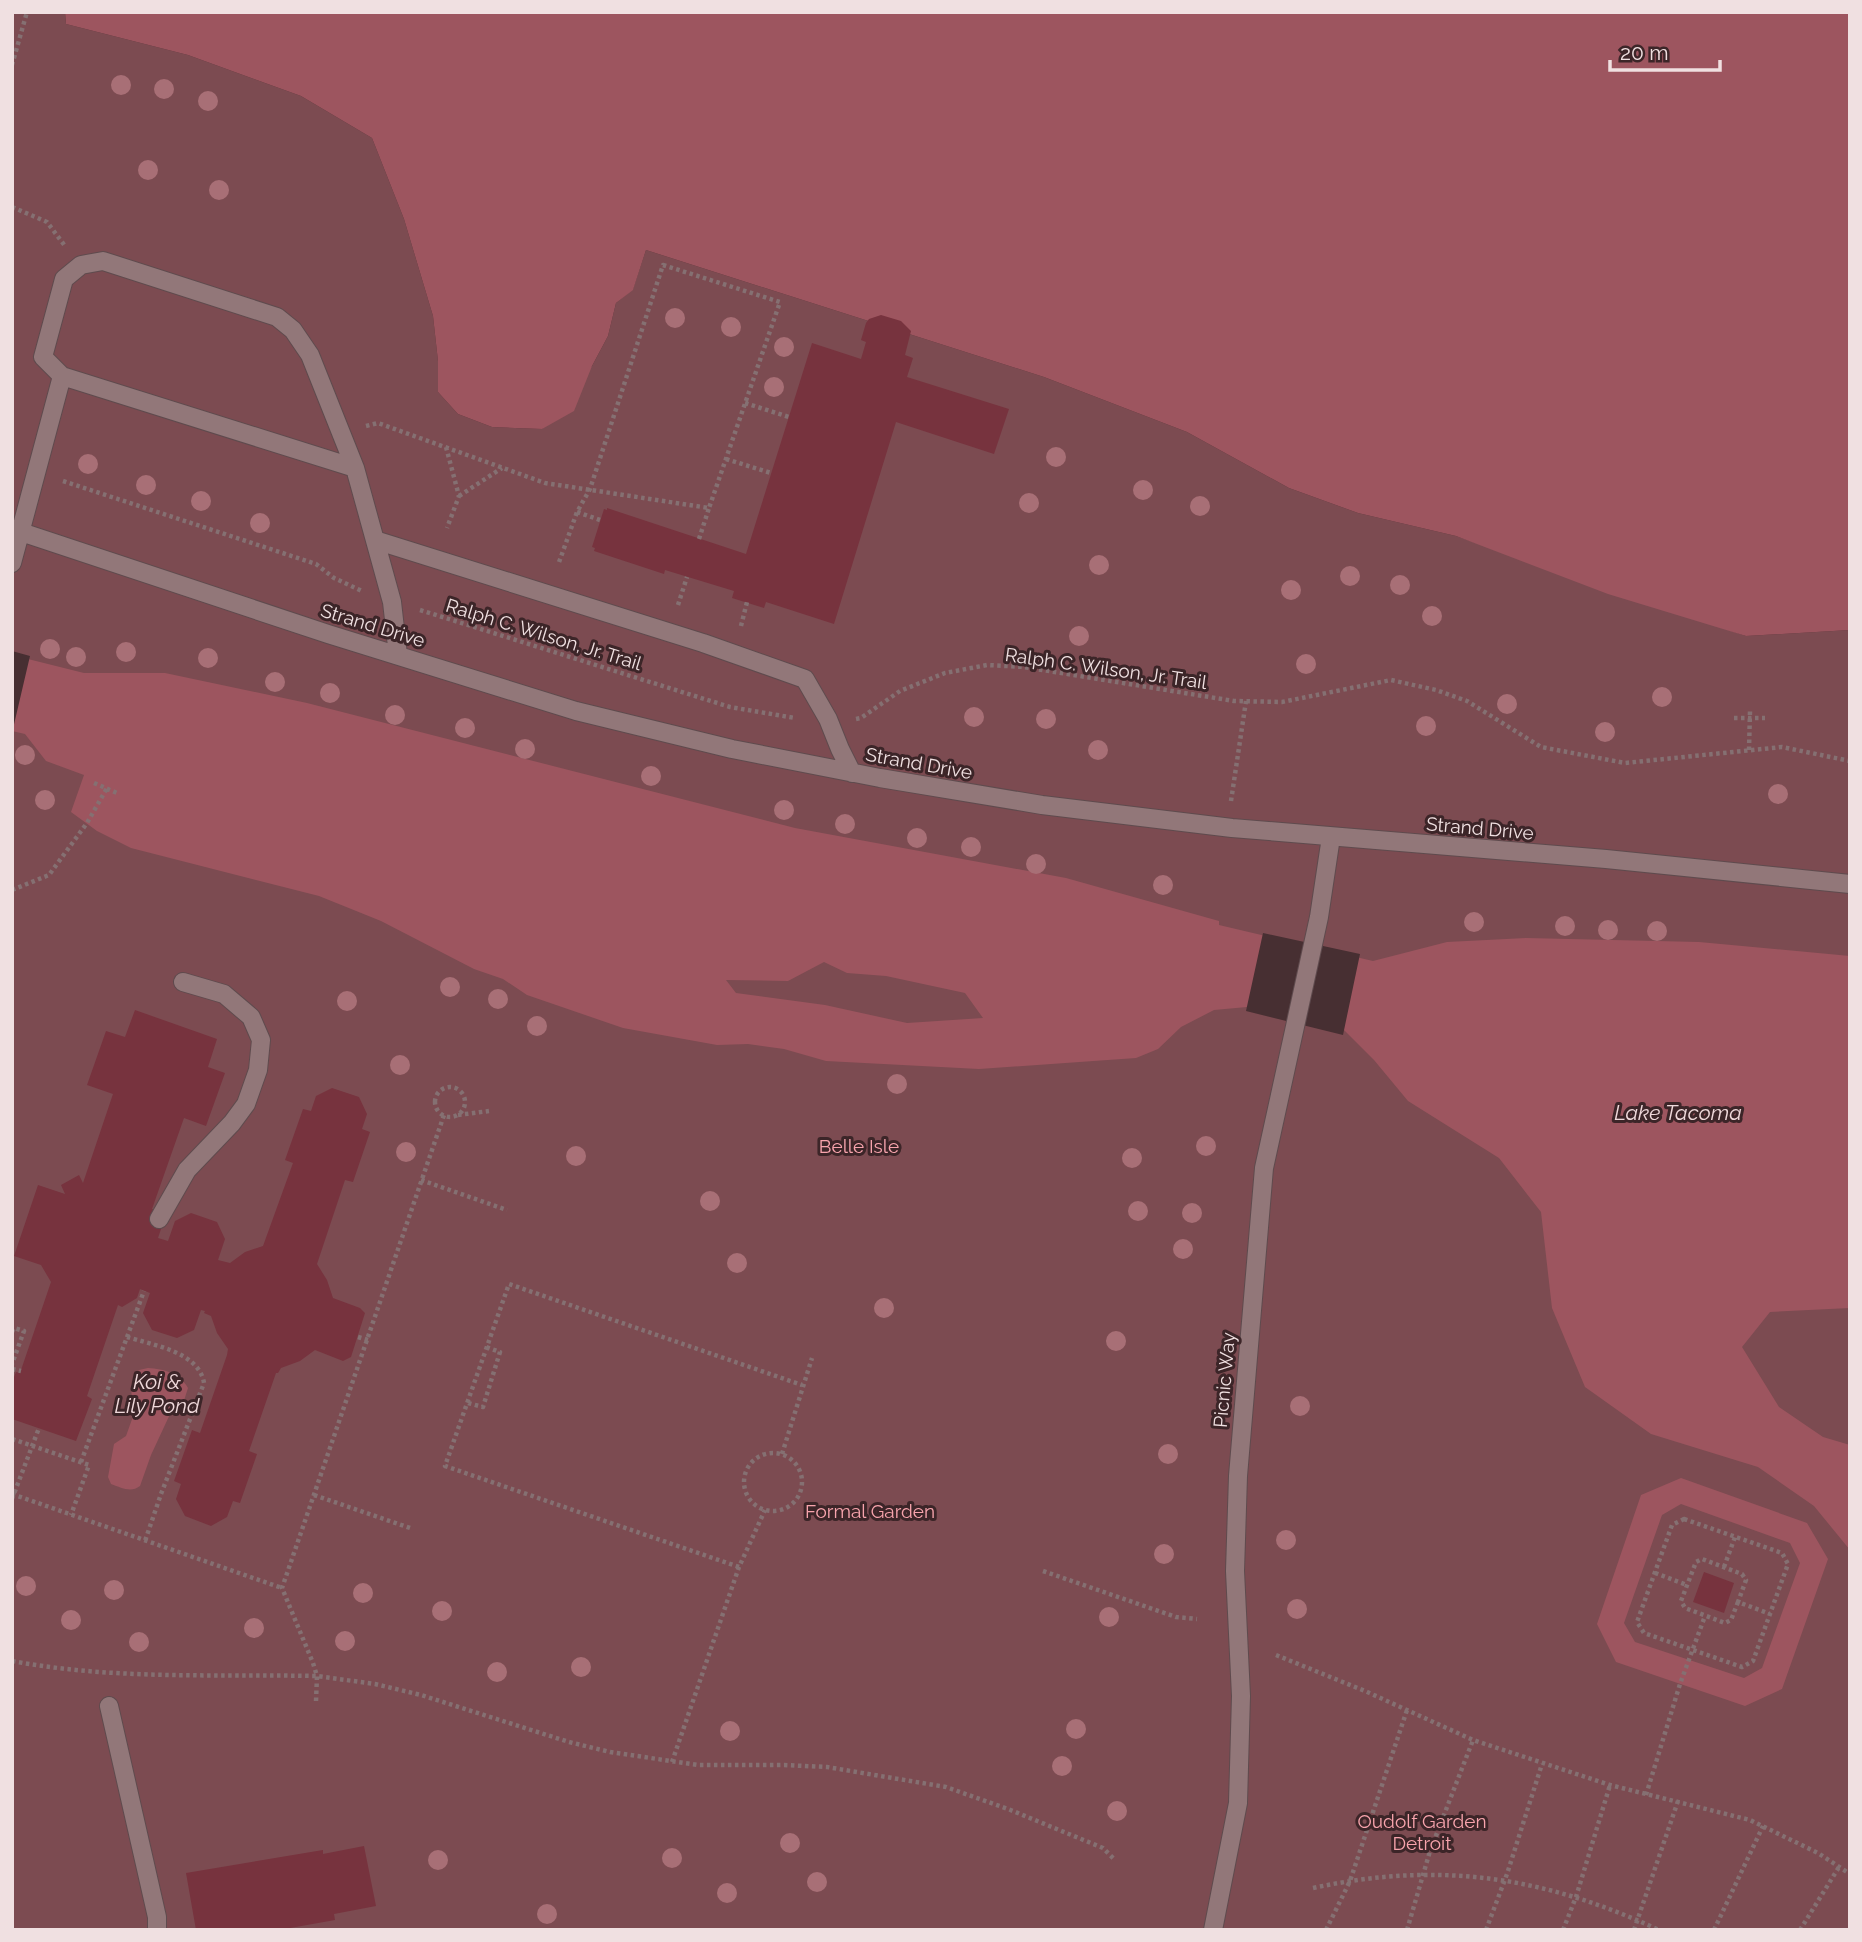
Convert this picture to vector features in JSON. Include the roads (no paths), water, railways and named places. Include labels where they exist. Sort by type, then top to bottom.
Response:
[{"type":"street","points":[[355,468],[62,376],[43,357],[64,279],[81,265],[103,261],[277,317],[293,330],[310,355],[355,468],[392,602],[398,655]]},
{"type":"street","points":[[12,563],[16,530],[36,472],[62,376]]},
{"type":"street","name":"Strand Drive","points":[[16,530],[576,711],[732,749],[852,773],[1042,805],[1228,827],[1606,859],[1850,884]]},
{"type":"street","points":[[375,540],[703,643],[805,679],[828,719],[839,749],[852,773]]},
{"type":"street","name":"Picnic Way","points":[[1213,1930],[1238,1803],[1241,1696],[1235,1571],[1236,1517],[1264,1168],[1319,917],[1331,837]]},
{"type":"street","points":[[159,1219],[187,1170],[232,1123],[246,1104],[258,1070],[261,1041],[251,1017],[224,994],[183,982]]},
{"type":"street","points":[[109,1706],[157,1917],[157,1930]]},
{"type":"water","points":[[65,12],[1850,12],[1850,630],[1746,636],[1608,594],[1456,536],[1358,513],[1289,488],[1187,432],[1044,377],[646,250],[633,290],[616,303],[608,336],[592,366],[574,411],[542,429],[492,427],[458,414],[438,392],[433,316],[404,219],[372,138],[301,96],[188,55],[66,24]]},
{"type":"water","name":"Lake Tacoma","points":[[12,655],[84,673],[165,673],[307,703],[795,828],[1066,878],[1219,921],[1219,925],[1373,961],[1447,942],[1526,938],[1699,942],[1850,956],[1850,1308],[1770,1312],[1742,1347],[1779,1407],[1823,1437],[1850,1445],[1850,1550],[1814,1506],[1758,1467],[1651,1434],[1585,1387],[1552,1308],[1541,1212],[1499,1158],[1408,1101],[1374,1060],[1343,1029],[1247,1007],[1214,1010],[1181,1027],[1158,1049],[1136,1058],[979,1069],[826,1061],[784,1049],[748,1044],[717,1045],[623,1028],[527,995],[503,979],[474,969],[381,921],[319,896],[131,848],[97,831],[71,812],[84,775],[46,761],[25,734],[12,731]],"holes":[[[824,962],[847,973],[886,976],[965,993],[983,1018],[907,1023],[825,1005],[736,993],[726,980],[788,981]]]},
{"type":"water","name":"Koi & Lily Pond","points":[[148,1368],[171,1373],[181,1379],[188,1388],[181,1410],[171,1412],[140,1486],[126,1489],[111,1484],[108,1477],[114,1444],[126,1436],[136,1408],[131,1393],[133,1379],[139,1370]]},
{"type":"water","points":[[1681,1478],[1807,1523],[1828,1559],[1782,1689],[1745,1706],[1616,1662],[1597,1624],[1641,1495]],"holes":[[[1681,1504],[1790,1543],[1800,1563],[1762,1668],[1744,1678],[1635,1642],[1624,1623],[1662,1515]]]},
{"type":"park label","name":"Belle Isle","points":[[859,1146]]},
{"type":"park label","name":"Formal Garden","points":[[870,1511]]},
{"type":"park label","name":"Oudolf Garden Detroit","points":[[1422,1832]]}]
